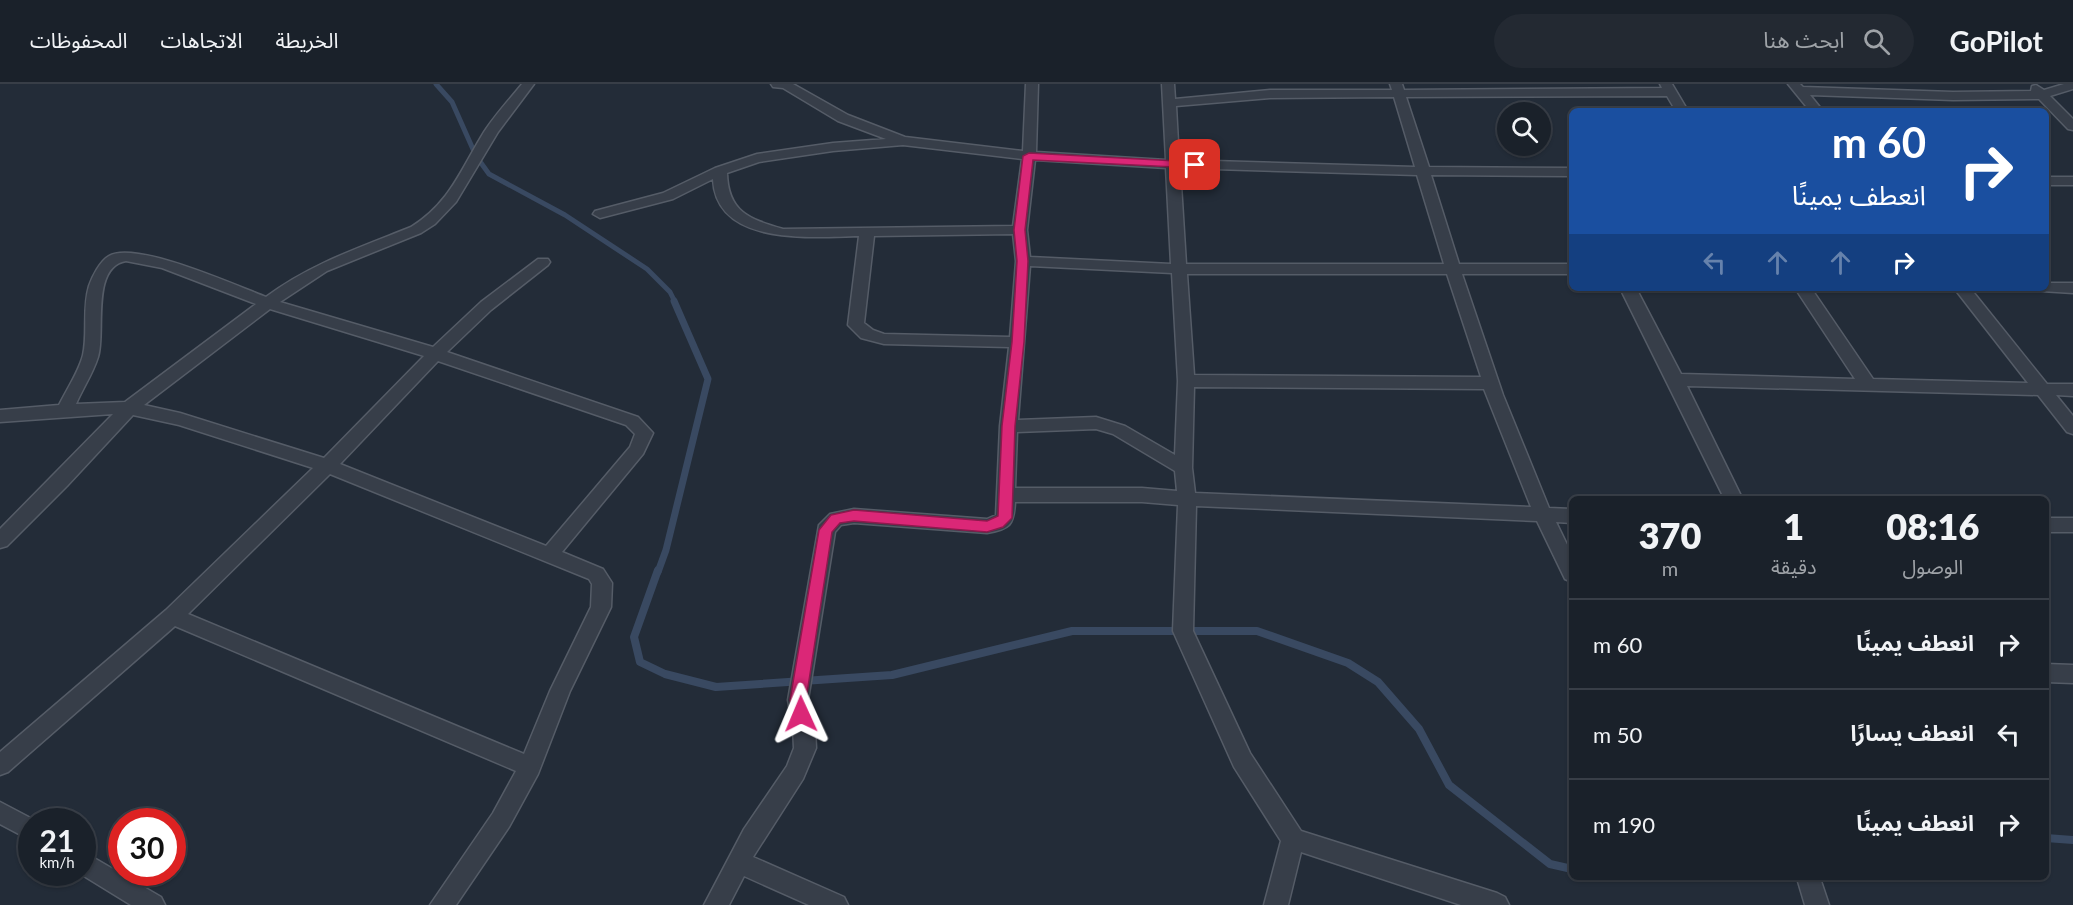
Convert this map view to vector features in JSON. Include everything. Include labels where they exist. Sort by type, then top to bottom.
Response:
[{"type":"street","points":[[0,541],[61,481],[129,408],[268,303],[304,277],[416,230],[443,212],[493,130],[528,84]]},
{"type":"street","points":[[783,84],[843,118],[903,141]]},
{"type":"street","points":[[716,905],[752,837],[795,772],[805,748],[804,728],[798,700],[826,530],[836,519],[854,516],[987,526],[998,524],[1005,518],[1009,426],[1018,342],[1023,261],[1020,230],[1029,156],[1032,84]]},
{"type":"street","points":[[1168,84],[1171,103],[1172,164],[1186,381],[1184,468],[1187,499],[1183,631],[1242,760],[1293,839],[1497,905]]},
{"type":"street","points":[[2031,84],[2073,126]]},
{"type":"street","points":[[1796,87],[1953,96],[2042,95],[2073,85]]},
{"type":"street","points":[[1796,87],[1814,108]]},
{"type":"street","points":[[1171,103],[1269,89],[1668,88],[1680,108]]},
{"type":"street","points":[[1398,89],[1452,270],[1490,383],[1542,516],[1569,568]]},
{"type":"street","points":[[600,214],[668,196],[720,171],[757,158],[903,141],[1029,156],[1172,164],[1423,171],[1569,172]]},
{"type":"street","points":[[720,171],[721,188],[726,204],[762,227],[782,233],[1020,230]]},
{"type":"street","points":[[2049,181],[2073,181]]},
{"type":"street","points":[[867,232],[856,325],[867,334],[884,339],[1018,342]]},
{"type":"street","points":[[65,410],[91,355],[92,314],[97,285],[108,264],[115,258],[126,256],[166,264],[268,303],[436,354],[632,421],[644,433],[637,450],[549,555]]},
{"type":"street","points":[[1023,261],[1179,269],[1569,269]]},
{"type":"street","points":[[0,765],[173,616],[328,466],[406,382],[486,306],[543,262]]},
{"type":"street","points":[[2049,288],[2073,288]]},
{"type":"street","points":[[1630,291],[1732,496]]},
{"type":"street","points":[[1805,291],[1868,385]]},
{"type":"street","points":[[1964,291],[2073,428]]},
{"type":"street","points":[[1676,380],[2073,390]]},
{"type":"street","points":[[1186,381],[1490,383]]},
{"type":"street","points":[[0,416],[65,410],[129,408],[201,426],[328,466],[596,574],[602,584],[601,606],[560,691],[530,767],[501,820],[442,905]]},
{"type":"street","points":[[1009,426],[1096,423],[1130,436],[1184,468]]},
{"type":"street","points":[[1005,495],[1142,495],[1569,516]]},
{"type":"street","points":[[2049,525],[2073,525]]},
{"type":"street","points":[[173,616],[530,767]]},
{"type":"street","points":[[2049,673],[2073,674]]},
{"type":"street","points":[[0,812],[18,823]]},
{"type":"street","points":[[1276,905],[1293,839]]},
{"type":"street","points":[[740,863],[836,905]]},
{"type":"street","points":[[96,870],[153,905]]},
{"type":"street","points":[[1810,880],[1817,905]]},
{"type":"waterway","points":[[436,84],[452,102],[476,156],[489,174],[565,215],[647,269],[670,292],[675,302]]},
{"type":"waterway","points":[[658,572],[666,550],[708,379],[674,301]]},
{"type":"waterway","points":[[658,570],[634,637],[640,662],[665,674],[716,687],[892,675],[1072,631],[1257,631],[1348,663],[1378,682],[1419,729],[1449,785],[1550,864],[1569,868]]},
{"type":"waterway","points":[[2049,838],[2073,840]]},
{"type":"route","points":[[801,714],[798,700],[826,530],[836,519],[854,516],[987,526],[998,524],[1005,518],[1009,426],[1018,342],[1023,261],[1020,230],[1029,156],[1195,165]]}]
